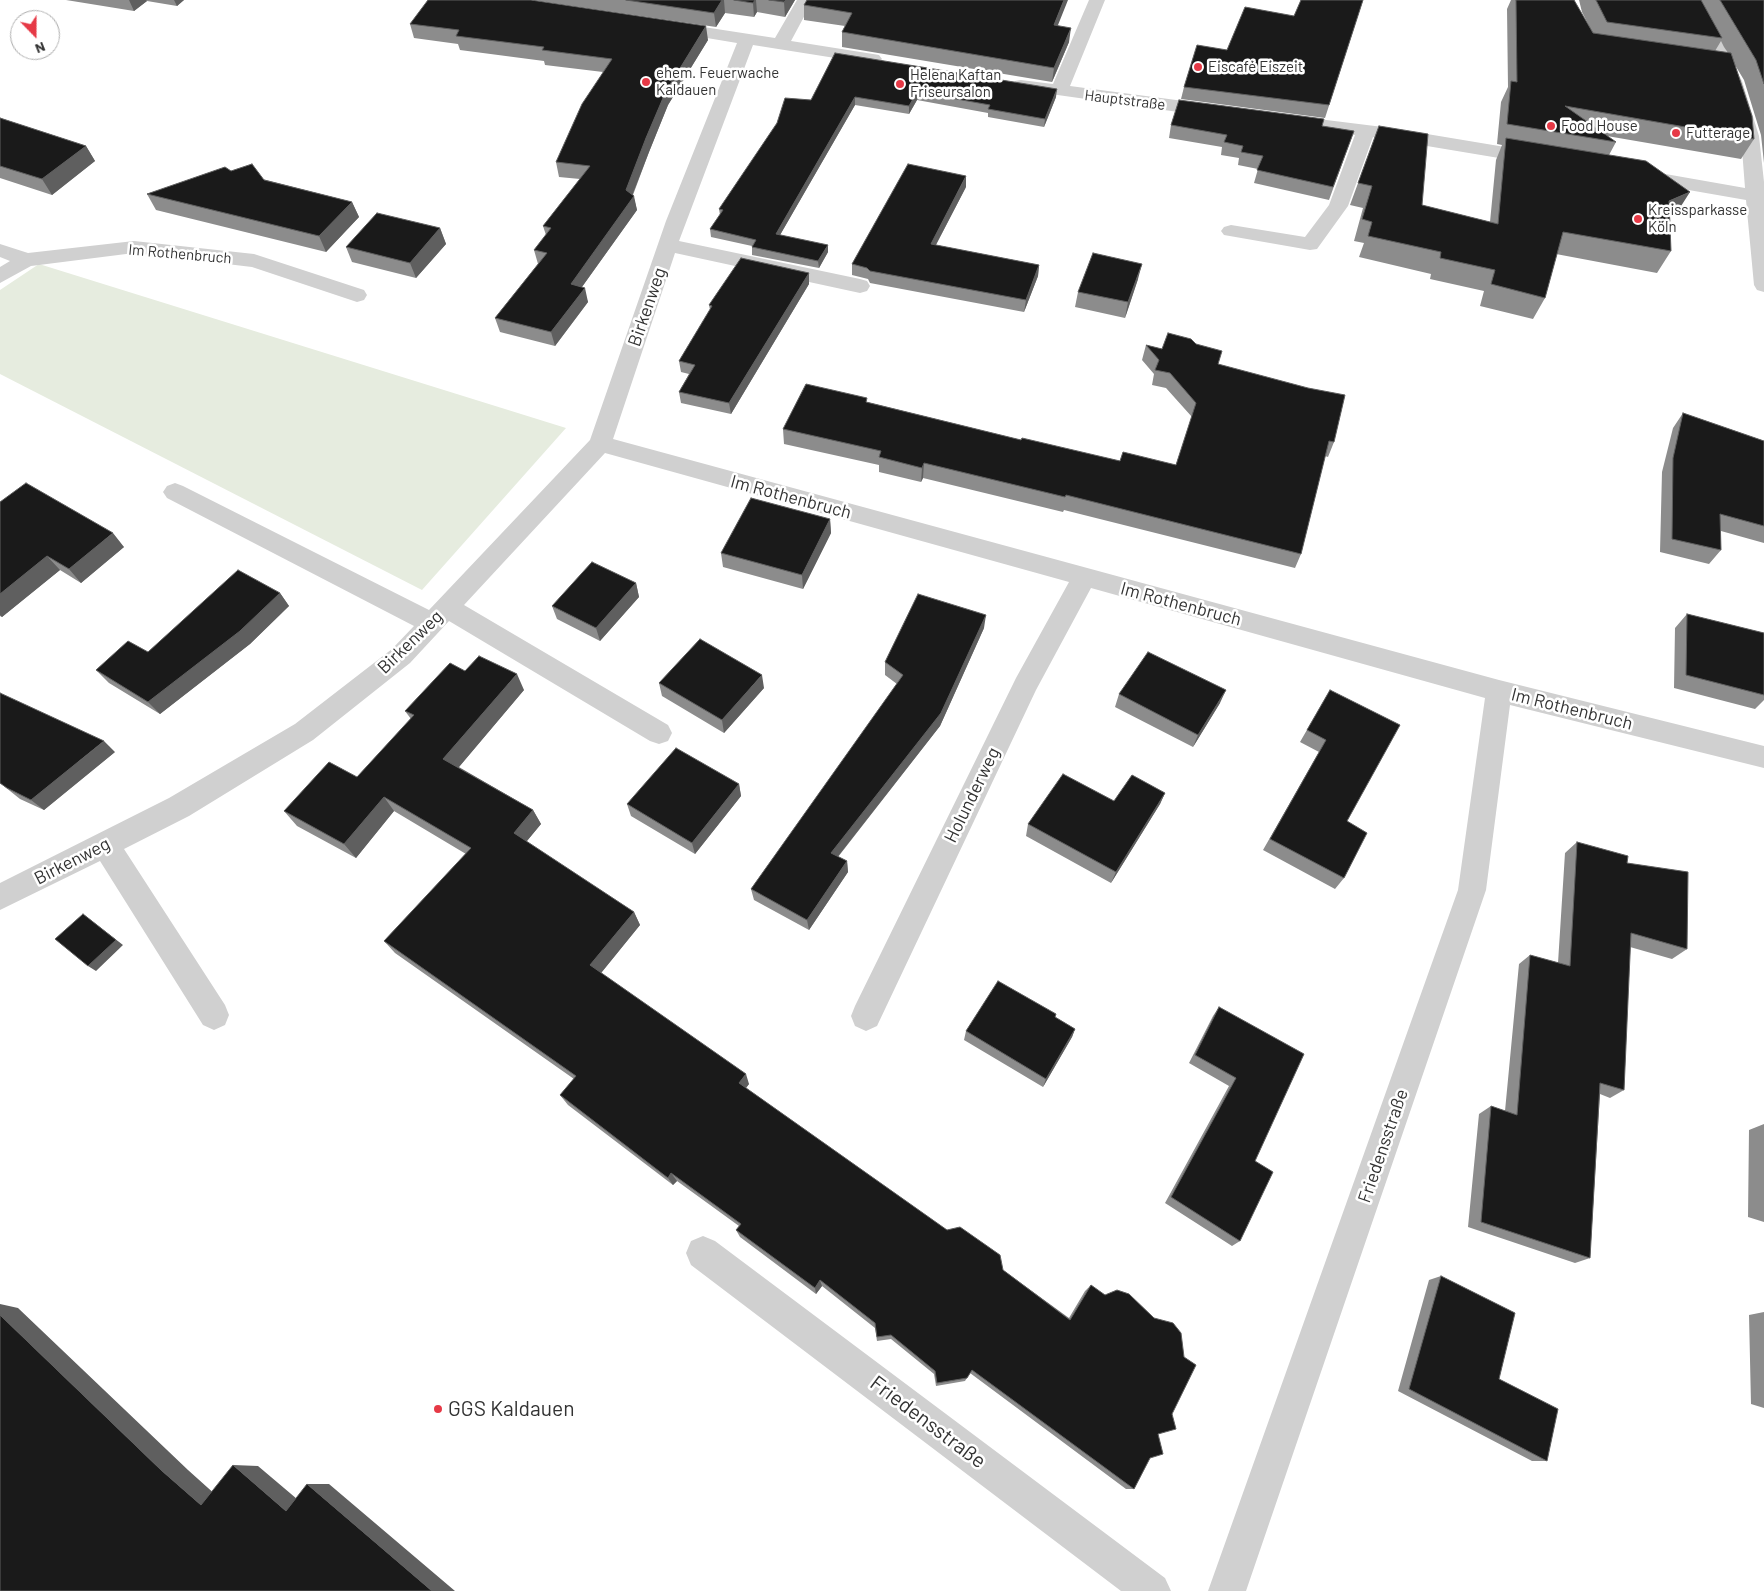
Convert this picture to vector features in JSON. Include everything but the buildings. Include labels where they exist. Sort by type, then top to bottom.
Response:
[{"type":"street","points":[[780,44],[805,0]]},
{"type":"street","points":[[1059,91],[1097,0]]},
{"type":"street","points":[[1688,0],[1712,38],[1733,81],[1750,136],[1761,197],[1764,285]]},
{"type":"street","points":[[650,24],[893,63]]},
{"type":"street","name":"Birkenweg","points":[[0,897],[179,807],[304,732],[401,656],[600,444],[668,245],[747,39]]},
{"type":"street","points":[[1706,65],[1726,68]]},
{"type":"street","name":"Hauptstraße","points":[[1000,81],[1059,91],[1227,113]]},
{"type":"street","points":[[1267,118],[1366,131],[1555,161]]},
{"type":"street","points":[[1231,230],[1310,244],[1338,206],[1366,131]]},
{"type":"street","points":[[1623,172],[1761,197]]},
{"type":"street","name":"Birkenweg","points":[[668,245],[860,286]]},
{"type":"street","name":"Im Rothenbruch","points":[[0,250],[26,260],[134,247],[254,261],[357,295]]},
{"type":"street","points":[[0,276],[26,260]]},
{"type":"street","name":"Im Rothenbruch","points":[[600,444],[1499,691],[1764,758]]},
{"type":"street","points":[[175,492],[561,673],[658,733]]},
{"type":"street","name":"Holunderweg","points":[[866,1016],[1025,686],[1084,578]]},
{"type":"street","name":"Friedensstraße","points":[[1227,1591],[1472,890],[1499,691]]},
{"type":"street","points":[[105,844],[214,1015]]},
{"type":"street","name":"Friedensstraße","points":[[703,1253],[1152,1591]]},
{"type":"shaded area","points":[[39,264],[566,428],[422,590],[0,374],[0,290]]},
{"type":"place","name":"Eiscafé Eiszeit","points":[[1198,67]]},
{"type":"place","name":"ehem. Feuerwache Kaldauen","points":[[646,82]]},
{"type":"place","name":"Helena Kaftan Friseursalon","points":[[900,84]]},
{"type":"place","name":"Food House","points":[[1551,126]]},
{"type":"place","name":"Futterage","points":[[1676,133]]},
{"type":"place","name":"Kreissparkasse Köln","points":[[1638,219]]},
{"type":"place","name":"GGS Kaldauen","points":[[438,1409]]}]
